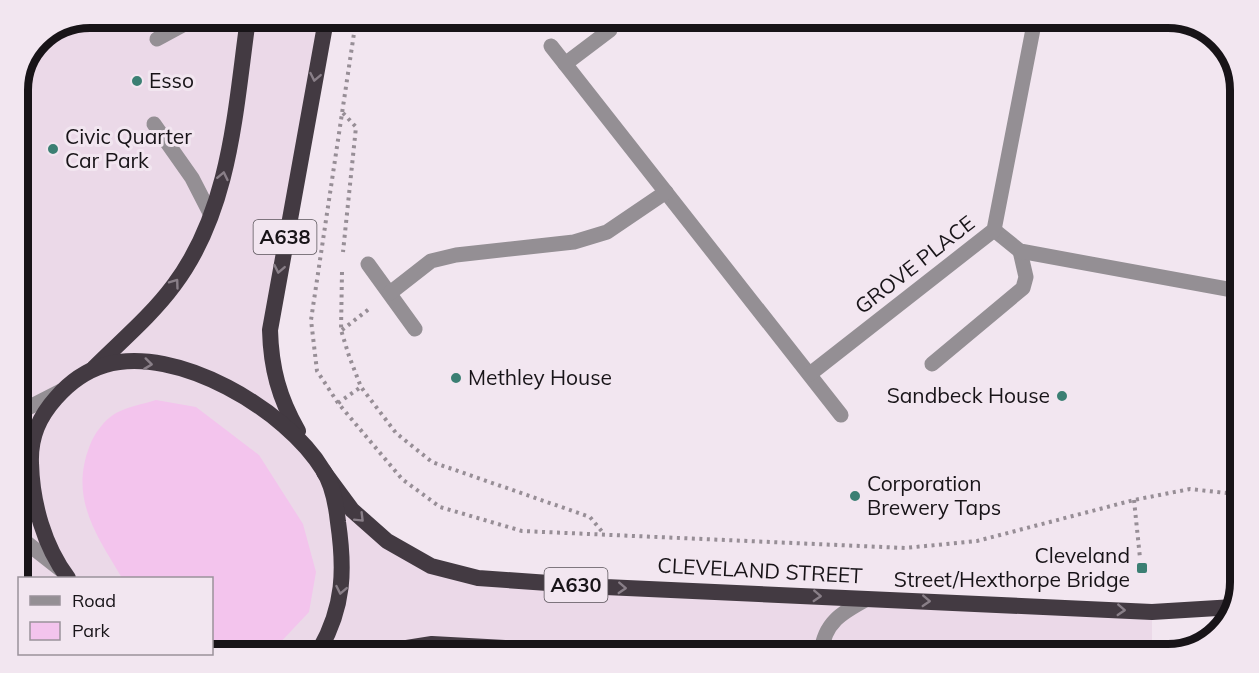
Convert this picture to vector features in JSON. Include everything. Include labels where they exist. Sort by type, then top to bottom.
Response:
[{"type":"highway","name":"A638","points":[[65,575],[40,522],[30,461],[31,444],[36,426],[44,411],[64,389],[91,370],[147,316],[174,285],[198,246],[220,190],[230,146],[247,28]]},
{"type":"highway","name":"A638","points":[[322,644],[337,608],[344,567],[335,499],[324,472],[282,403],[274,377],[270,330],[325,28]]},
{"type":"highway","name":"A638","points":[[91,370],[113,364],[145,362],[201,377],[261,405],[308,448]]},
{"type":"highway","name":"CLEVELAND STREET","points":[[324,472],[352,510],[387,541],[431,566],[460,574],[605,587],[1152,612],[1225,607]]},
{"type":"street","points":[[157,39],[177,28]]},
{"type":"street","name":"GROVE PLACE","points":[[810,374],[994,230],[1033,28]]},
{"type":"street","points":[[565,64],[610,30]]},
{"type":"street","points":[[551,46],[842,415]]},
{"type":"street","points":[[154,124],[192,178],[211,215]]},
{"type":"street","points":[[390,293],[431,261],[456,255],[573,242],[607,232],[666,192]]},
{"type":"street","points":[[994,230],[1020,251],[1230,290]]},
{"type":"street","points":[[932,363],[1023,288],[1026,277],[1020,251]]},
{"type":"street","points":[[368,264],[416,328]]},
{"type":"street","points":[[29,407],[64,389]]},
{"type":"street","points":[[29,545],[65,575]]},
{"type":"street","points":[[822,644],[822,639],[840,613],[867,599]]},
{"type":"path","points":[[355,28],[311,320],[317,371],[338,403],[402,479],[440,507],[522,531],[905,548],[977,541],[1134,500],[1190,489],[1230,493]]},
{"type":"path","points":[[343,113],[356,127],[343,255]]},
{"type":"path","points":[[342,266],[341,330],[361,387],[396,433],[432,462],[590,517],[605,534]]},
{"type":"path","points":[[341,330],[390,293]]},
{"type":"path","points":[[338,403],[361,387]]},
{"type":"path","points":[[1134,500],[1140,558]]},
{"type":"shaded area","points":[[90,28],[325,28],[275,293],[282,403],[365,523],[460,574],[1152,612],[1152,644],[213,644],[213,577],[29,577],[29,86],[33,67],[39,56],[56,39],[67,33]]},
{"type":"green space","points":[[156,400],[196,407],[259,455],[303,524],[316,572],[309,612],[279,644],[213,644],[213,577],[121,577],[88,515],[82,482],[84,464],[97,432],[112,416],[130,407]]},
{"type":"place","name":"Esso","points":[[137,81]]},
{"type":"place","name":"Civic Quarter Car Park","points":[[53,149]]},
{"type":"place","name":"Methley House","points":[[456,378]]},
{"type":"place","name":"Sandbeck House","points":[[1062,396]]},
{"type":"place","name":"Corporation Brewery Taps","points":[[855,496]]},
{"type":"place","name":"Cleveland Street/Hexthorpe Bridge","points":[[1142,568]]}]
